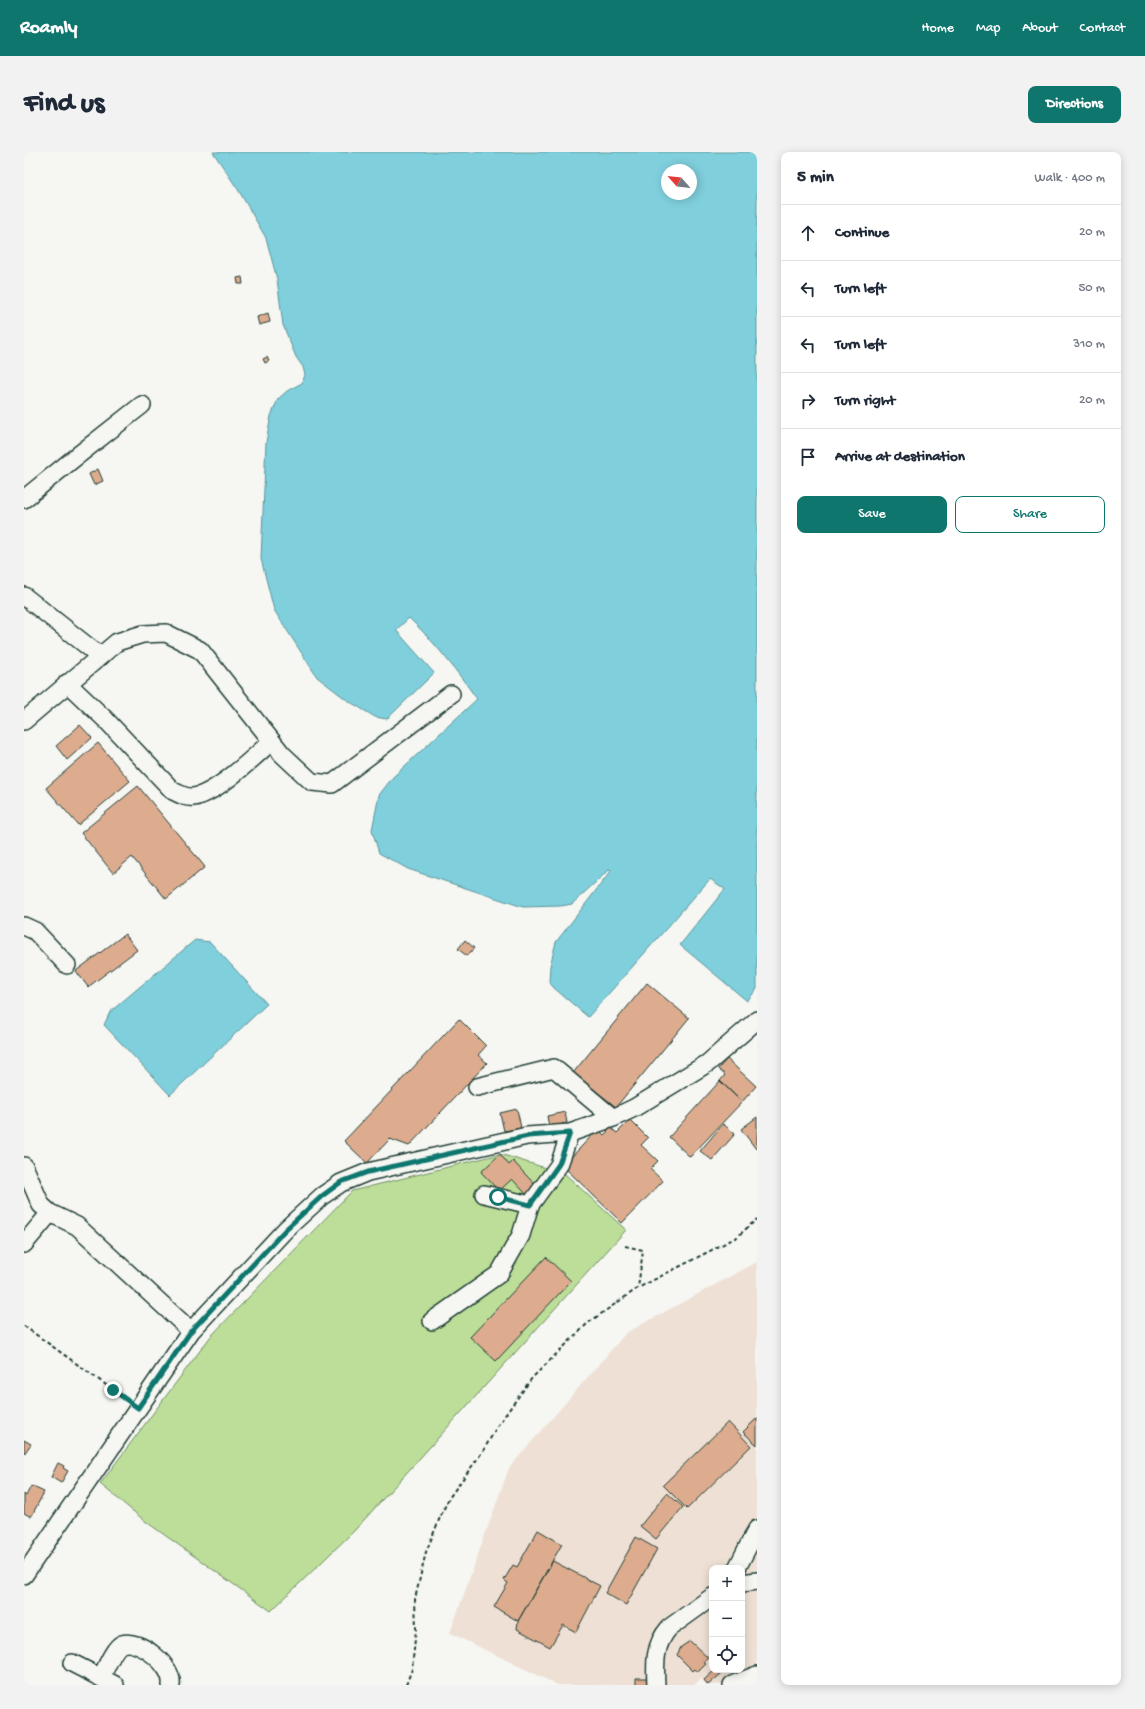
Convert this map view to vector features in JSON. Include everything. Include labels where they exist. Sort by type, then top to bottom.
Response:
[{"type":"street","points":[[24,499],[142,405]]},
{"type":"street","points":[[24,596],[100,656]]},
{"type":"street","points":[[24,721],[117,642],[143,634],[166,632],[200,650],[282,754],[312,782],[332,784],[451,694]]},
{"type":"street","points":[[67,683],[106,720],[173,791],[182,796],[195,797],[221,784],[272,741]]},
{"type":"street","points":[[24,926],[35,930],[67,965]]},
{"type":"street","points":[[24,1575],[191,1331],[286,1229],[322,1196],[341,1182],[368,1172],[528,1136],[570,1133],[613,1118],[634,1108],[708,1063],[757,1020]]},
{"type":"street","points":[[477,1087],[554,1068],[613,1118]]},
{"type":"street","points":[[432,1321],[499,1274],[521,1235],[530,1205],[559,1164],[570,1133]]},
{"type":"street","points":[[24,1166],[38,1200],[50,1213],[77,1226],[191,1331]]},
{"type":"street","points":[[484,1194],[530,1205]]},
{"type":"street","points":[[24,1244],[50,1213]]},
{"type":"street","points":[[739,1565],[757,1529]]},
{"type":"street","points":[[745,1583],[757,1581]]},
{"type":"street","points":[[656,1685],[656,1651],[664,1634],[669,1628],[709,1599]]},
{"type":"street","points":[[72,1663],[108,1681],[116,1648],[122,1644],[131,1644],[152,1654],[163,1663],[168,1670],[172,1681],[171,1685]]},
{"type":"street","points":[[732,1685],[757,1675]]},
{"type":"path","points":[[406,1685],[412,1669],[416,1629],[415,1599],[426,1552],[449,1498],[482,1451],[498,1425],[532,1378],[588,1323],[638,1288],[737,1237],[757,1219]]},
{"type":"path","points":[[625,1246],[643,1250],[638,1288]]},
{"type":"path","points":[[24,1326],[138,1408]]},
{"type":"shaded area","points":[[757,1262],[757,1685],[708,1685],[701,1679],[694,1685],[558,1685],[450,1633],[509,1468],[626,1333]]},
{"type":"green space","points":[[500,1154],[565,1174],[626,1230],[354,1531],[271,1611],[145,1521],[100,1484],[211,1336],[352,1191]]},
{"type":"water","points":[[213,152],[757,152],[757,989],[747,1001],[680,945],[725,889],[710,879],[588,1017],[549,982],[550,966],[556,942],[611,871],[610,869],[572,904],[561,906],[523,907],[408,869],[379,853],[372,830],[379,795],[393,777],[477,699],[453,667],[419,627],[409,618],[396,630],[434,673],[387,719],[375,717],[347,700],[317,677],[274,610],[261,559],[266,442],[271,416],[278,399],[287,391],[302,383],[305,375],[303,367],[296,357],[283,325],[277,279],[266,238],[239,191]]},
{"type":"water","points":[[195,940],[210,942],[267,1004],[170,1095],[104,1025],[110,1012]]},
{"type":"building","points":[[242,277],[243,284],[238,284],[237,278]]},
{"type":"building","points":[[268,313],[270,322],[259,325],[257,317]]},
{"type":"building","points":[[267,357],[269,361],[265,363],[263,359]]},
{"type":"building","points":[[98,469],[103,481],[94,485],[89,474]]},
{"type":"building","points":[[80,725],[92,738],[67,760],[56,746]]},
{"type":"building","points":[[98,743],[130,781],[78,825],[46,788]]},
{"type":"building","points":[[138,786],[205,867],[166,899],[132,857],[113,873],[81,833]]},
{"type":"building","points":[[125,934],[137,950],[88,987],[76,971]]},
{"type":"building","points":[[465,940],[474,948],[467,956],[458,949]]},
{"type":"building","points":[[647,983],[689,1018],[616,1107],[573,1073]]},
{"type":"building","points":[[459,1019],[486,1046],[478,1055],[487,1063],[409,1146],[390,1139],[367,1163],[344,1141]]},
{"type":"building","points":[[727,1059],[756,1086],[742,1102],[720,1081],[725,1075],[718,1069]]},
{"type":"building","points":[[720,1081],[742,1102],[690,1157],[669,1137]]},
{"type":"building","points":[[517,1109],[521,1128],[504,1131],[500,1113]]},
{"type":"building","points":[[565,1112],[567,1123],[549,1127],[547,1116]]},
{"type":"building","points":[[757,1117],[757,1148],[756,1149],[741,1129]]},
{"type":"building","points":[[630,1120],[648,1138],[641,1145],[658,1161],[650,1169],[663,1181],[622,1223],[563,1166],[598,1129],[604,1135],[611,1128],[617,1133]]},
{"type":"building","points":[[723,1124],[735,1134],[712,1160],[700,1151]]},
{"type":"building","points":[[500,1154],[509,1165],[513,1161],[537,1187],[528,1196],[512,1179],[499,1191],[481,1172]]},
{"type":"building","points":[[546,1257],[571,1281],[496,1361],[470,1337]]},
{"type":"building","points":[[757,1418],[757,1445],[743,1432]]},
{"type":"building","points":[[728,1422],[751,1446],[687,1509],[663,1485]]},
{"type":"building","points":[[24,1440],[31,1444],[24,1454]]},
{"type":"building","points":[[58,1463],[64,1466],[63,1468],[68,1471],[61,1483],[51,1477]]},
{"type":"building","points":[[31,1486],[44,1492],[31,1517],[24,1513],[24,1494],[26,1496]]},
{"type":"building","points":[[667,1493],[683,1507],[656,1539],[640,1526]]},
{"type":"building","points":[[538,1530],[562,1544],[518,1621],[494,1607],[508,1583],[504,1580],[513,1565],[517,1567]]},
{"type":"building","points":[[636,1537],[657,1549],[626,1605],[605,1593]]},
{"type":"building","points":[[553,1561],[600,1586],[576,1632],[563,1625],[550,1647],[517,1629],[518,1621]]},
{"type":"building","points":[[690,1641],[708,1658],[703,1662],[706,1664],[698,1672],[695,1669],[693,1671],[677,1655],[681,1647]]},
{"type":"building","points":[[712,1673],[722,1673],[708,1685],[704,1680]]},
{"type":"building","points":[[636,1678],[649,1678],[649,1685],[636,1685]]},
{"type":"route","points":[[113,1390],[138,1408],[191,1331],[286,1229],[322,1196],[341,1182],[368,1172],[528,1136],[570,1133],[559,1164],[530,1205],[498,1197]]}]
